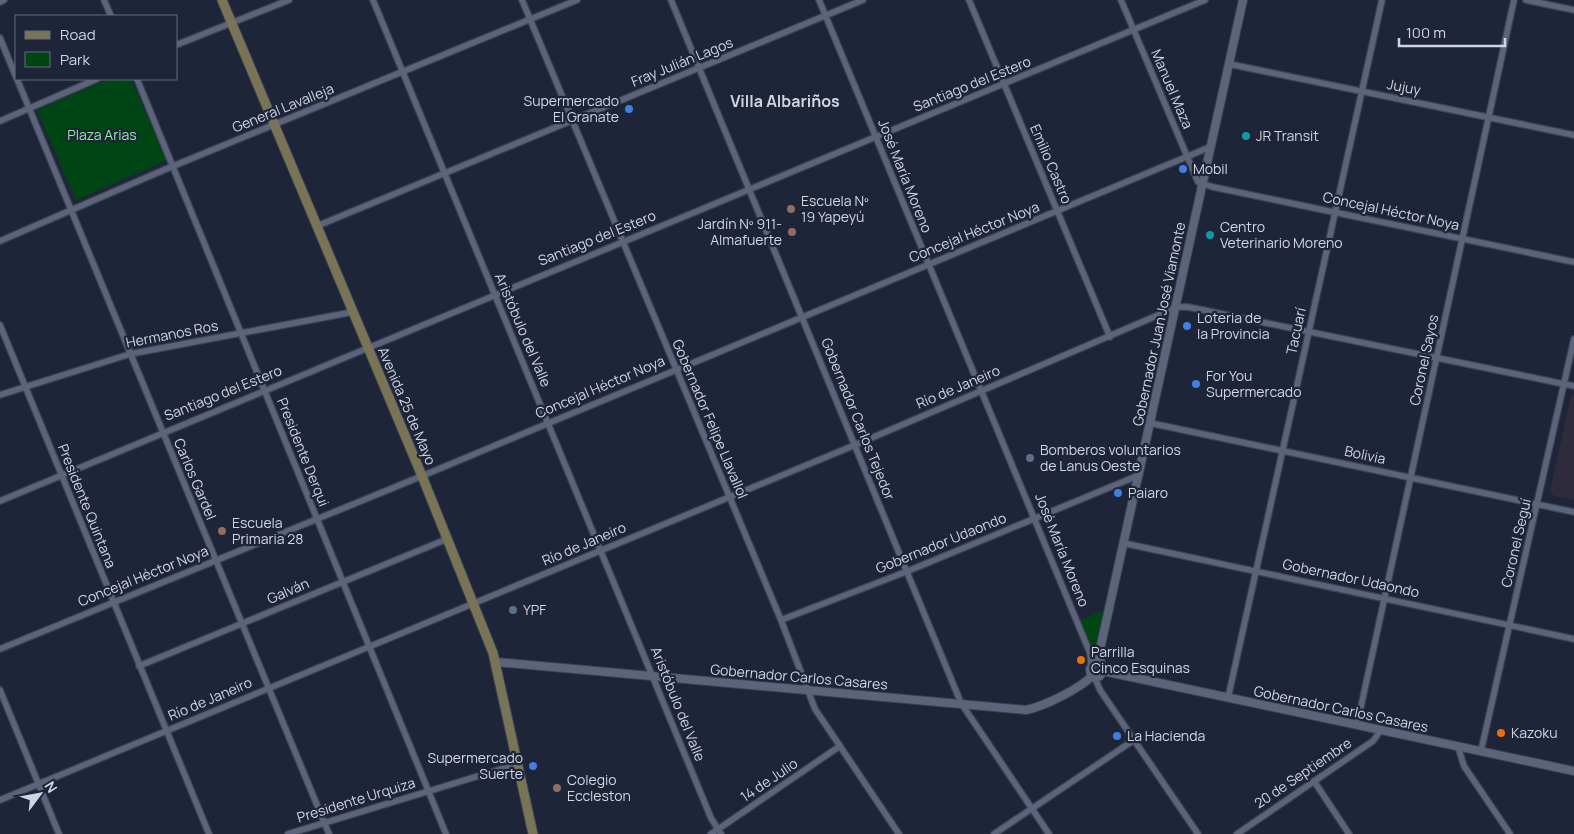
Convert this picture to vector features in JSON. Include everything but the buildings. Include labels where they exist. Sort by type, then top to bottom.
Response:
[{"type":"main road","name":"Avenida 25 de Mayo","points":[[222,0],[422,476],[496,662],[533,834]]},
{"type":"street","points":[[0,2],[4,0]]},
{"type":"street","points":[[104,0],[111,15]]},
{"type":"street","points":[[178,44],[288,0]]},
{"type":"street","name":"Aristóbulo del Valle","points":[[373,0],[719,832]]},
{"type":"street","name":"Gobernador Felipe Llavallol","points":[[522,0],[621,242],[781,620],[815,708],[899,834]]},
{"type":"street","name":"General Lavalleja","points":[[0,241],[71,209],[577,0]]},
{"type":"street","name":"Gobernador Carlos Tejedor","points":[[671,0],[961,703],[1049,834]]},
{"type":"street","name":"José María Moreno","points":[[819,0],[1036,518],[1090,652],[1092,666]]},
{"type":"street","name":"Fray Julián Lagos","points":[[317,226],[863,0]]},
{"type":"street","name":"Emilio Castro","points":[[969,0],[1110,337]]},
{"type":"street","name":"Manuel Maza","points":[[1121,0],[1194,176],[1203,185]]},
{"type":"street","name":"Santiago del Estero","points":[[0,500],[1205,0]]},
{"type":"street","name":"Gobernador Juan José Viamonte","points":[[1092,666],[1099,654],[1243,0]]},
{"type":"street","name":"Tacuarí","points":[[1228,698],[1382,0]]},
{"type":"street","name":"Coronel Sayos","points":[[1357,725],[1514,0]]},
{"type":"street","points":[[1526,0],[1574,10]]},
{"type":"street","name":"Carlos Gardel","points":[[0,38],[15,73]]},
{"type":"street","name":"Jujuy","points":[[1229,64],[1574,135]]},
{"type":"street","name":"Carlos Gardel","points":[[18,80],[329,834]]},
{"type":"street","points":[[0,121],[95,80]]},
{"type":"street","name":"Presidente Derqui","points":[[137,80],[446,834]]},
{"type":"street","name":"Concejal Héctor Noya","points":[[0,649],[422,476],[1210,147]]},
{"type":"street","name":"Concejal Héctor Noya","points":[[1203,185],[1574,262]]},
{"type":"street","points":[[1176,307],[1188,307],[1309,331],[1574,386]]},
{"type":"street","name":"Río de Janeiro","points":[[0,800],[166,732],[268,687],[370,647],[855,445],[1176,307]]},
{"type":"street","name":"Hermanos Ros","points":[[0,394],[130,354],[353,312]]},
{"type":"street","name":"Presidente Quintana","points":[[0,325],[209,834]]},
{"type":"street","name":"Coronel Seguí","points":[[1482,751],[1574,339]]},
{"type":"street","name":"Bolivia","points":[[1150,423],[1574,512]]},
{"type":"street","name":"Gobernador Udaondo","points":[[781,620],[908,571],[1137,476]]},
{"type":"street","name":"Galván","points":[[139,666],[447,539]]},
{"type":"street","name":"Gobernador Udaondo","points":[[1123,544],[1574,639]]},
{"type":"street","name":"Gobernador Juan José Viamonte","points":[[1099,654],[1102,669]]},
{"type":"street","name":"Gobernador Carlos Casares","points":[[496,662],[808,692],[961,703],[1026,710],[1034,708],[1094,677]]},
{"type":"street","points":[[1094,677],[1100,676],[1102,669],[1098,665],[1092,666],[1090,672],[1100,690],[1198,834]]},
{"type":"street","name":"Gobernador Carlos Casares","points":[[1102,669],[1228,698],[1574,771]]},
{"type":"street","points":[[0,690],[59,834]]},
{"type":"street","name":"20 de Septiembre","points":[[1236,834],[1373,741],[1381,730]]},
{"type":"street","points":[[994,834],[1134,740]]},
{"type":"street","name":"14 de Julio","points":[[711,834],[719,832],[840,746]]},
{"type":"street","points":[[1458,747],[1464,766],[1510,834]]},
{"type":"street","name":"Presidente Urquiza","points":[[288,834],[518,764]]},
{"type":"street","points":[[1314,781],[1349,834]]},
{"type":"shaded area","points":[[1574,395],[1574,500],[1554,496],[1550,491],[1571,396]]},
{"type":"green space","name":"Plaza Arias","points":[[107,80],[131,80],[167,160],[76,200],[37,110]]},
{"type":"green space","points":[[1104,610],[1097,643],[1089,644],[1079,621]]},
{"type":"place","name":"Supermercado El Granate","points":[[629,109]]},
{"type":"place","name":"JR Transit","points":[[1246,136]]},
{"type":"place","name":"Mobil","points":[[1183,169]]},
{"type":"place","name":"Escuela Nº 19 Yapeyú","points":[[791,209]]},
{"type":"place","name":"Jardín Nº 911- Almafuerte","points":[[792,232]]},
{"type":"place","name":"Centro Veterinario Moreno","points":[[1210,235]]},
{"type":"place","name":"Loteria de la Provincia","points":[[1187,326]]},
{"type":"place","name":"For You Supermercado","points":[[1196,384]]},
{"type":"place","name":"Bomberos voluntarios de Lanus Oeste","points":[[1030,458]]},
{"type":"place","name":"Paiaro","points":[[1118,493]]},
{"type":"place","name":"Escuela Primaria 28","points":[[222,531]]},
{"type":"place","name":"YPF","points":[[513,610]]},
{"type":"place","name":"Parrilla Cinco Esquinas","points":[[1081,660]]},
{"type":"place","name":"Kazoku","points":[[1501,733]]},
{"type":"place","name":"La Hacienda","points":[[1117,736]]},
{"type":"place","name":"Supermercado Suerte","points":[[533,766]]},
{"type":"place","name":"Colegio Eccleston","points":[[557,788]]},
{"type":"district","name":"Villa Albariños","points":[[785,101]]}]
